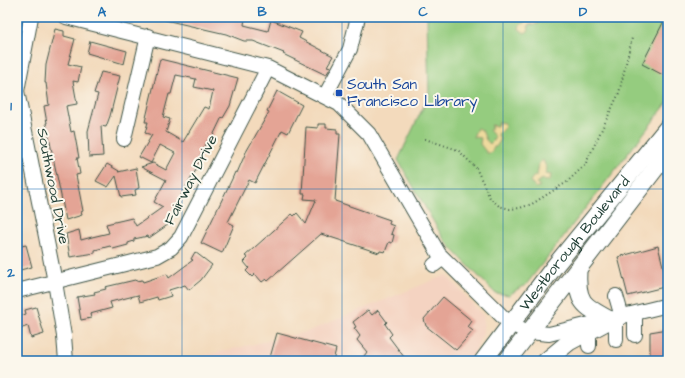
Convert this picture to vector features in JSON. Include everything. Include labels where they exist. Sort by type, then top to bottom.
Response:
[{"type":"main road","name":"Westborough Boulevard","points":[[483,361],[510,324],[668,127]]},
{"type":"main road","name":"Westborough Boulevard","points":[[507,361],[668,152]]},
{"type":"main road","points":[[578,270],[576,289],[588,308],[621,317]]},
{"type":"main road","points":[[546,361],[569,342],[589,339],[621,317]]},
{"type":"street","name":"Southwood Drive","points":[[31,17],[18,92],[55,282],[65,343],[66,361]]},
{"type":"street","points":[[66,17],[148,36],[268,68],[339,104],[368,134],[439,254],[438,262],[510,324],[529,332],[549,334],[558,333],[668,305]]},
{"type":"street","points":[[325,96],[350,49],[358,17]]},
{"type":"street","points":[[124,139],[148,36]]},
{"type":"street","name":"Fairway Drive","points":[[17,291],[157,256],[171,248],[181,237],[268,68]]},
{"type":"street","points":[[616,296],[621,317],[635,335]]},
{"type":"street","points":[[616,340],[621,317]]},
{"type":"path","points":[[425,138],[458,150],[476,168],[490,198],[500,206],[510,209],[520,208],[532,204],[562,185],[578,173],[584,165],[619,93],[632,38]]},
{"type":"shaded area","points":[[446,275],[484,317],[483,333],[470,361],[181,361],[306,332]]},
{"type":"green space","points":[[427,17],[668,17],[668,102],[525,286],[509,295],[495,293],[443,238],[398,160],[429,95]]},
{"type":"sand","points":[[525,17],[545,18],[538,19],[538,24],[528,25],[529,30],[525,33],[519,29],[520,25],[525,22]]},
{"type":"sand","points":[[499,122],[505,123],[505,127],[498,134],[500,141],[491,153],[487,153],[480,144],[481,138],[473,137],[477,128],[482,130],[486,140],[490,144],[495,137],[489,130],[492,128],[491,125],[497,126]]},
{"type":"sand","points":[[543,160],[547,169],[545,174],[551,175],[550,180],[545,181],[543,179],[536,183],[540,186],[535,188],[530,181],[534,176],[537,176],[539,163]]},
{"type":"building","points":[[165,17],[240,17],[245,18],[244,25],[268,31],[271,20],[302,32],[299,38],[333,56],[327,66],[331,67],[326,75],[283,54],[284,53],[253,41],[244,41],[226,34],[165,20]]},
{"type":"building","points":[[666,17],[668,17],[668,66],[663,75],[642,64]]},
{"type":"building","points":[[55,29],[64,31],[64,36],[75,39],[68,64],[81,67],[78,82],[73,81],[77,104],[66,106],[71,132],[74,131],[79,158],[77,158],[80,174],[76,175],[83,211],[81,212],[82,215],[66,220],[46,123],[44,106],[49,105],[45,83],[46,65]]},
{"type":"building","points":[[90,41],[127,51],[124,64],[87,53]]},
{"type":"building","points":[[160,59],[238,78],[230,106],[223,118],[222,117],[210,142],[208,140],[200,156],[196,170],[172,211],[175,213],[169,224],[149,238],[148,236],[134,239],[134,241],[128,243],[128,245],[113,249],[110,246],[95,250],[95,253],[70,257],[66,234],[79,230],[81,240],[109,233],[106,224],[132,218],[136,226],[163,207],[154,202],[166,180],[141,167],[153,163],[166,170],[175,153],[160,145],[151,163],[139,157],[152,135],[145,133],[148,122],[145,122]],"holes":[[[176,75],[196,79],[194,87],[213,91],[209,109],[204,107],[183,142],[166,132],[170,119],[163,117]]]},
{"type":"building","points":[[101,72],[120,76],[106,127],[101,126],[103,156],[89,157],[88,131],[98,94],[94,93]]},
{"type":"building","points":[[277,91],[302,105],[288,133],[282,130],[255,183],[249,180],[228,222],[234,225],[222,253],[201,243],[235,172],[237,173],[246,152],[269,112],[267,111]]},
{"type":"building","points":[[318,124],[326,124],[326,128],[337,129],[337,134],[340,134],[335,201],[390,220],[389,224],[394,226],[391,234],[394,235],[392,243],[389,242],[385,252],[380,251],[379,253],[321,234],[268,281],[266,279],[262,282],[255,274],[252,277],[246,271],[249,268],[244,262],[248,258],[245,256],[292,214],[294,216],[297,213],[306,224],[316,200],[304,199],[305,194],[302,194],[306,127],[318,128]]},
{"type":"building","points":[[107,164],[119,171],[118,172],[136,168],[139,188],[135,190],[136,195],[121,197],[116,176],[108,187],[96,181]]},
{"type":"building","points":[[26,245],[32,267],[20,270],[17,258],[17,247]]},
{"type":"building","points":[[658,246],[668,286],[628,296],[618,257]]},
{"type":"building","points":[[195,252],[212,265],[201,280],[189,290],[185,285],[169,290],[171,296],[158,300],[157,297],[140,302],[138,295],[110,302],[112,308],[90,314],[91,318],[81,320],[77,297],[95,294],[94,292],[106,289],[105,287],[135,280],[142,280],[143,282],[167,274],[169,278],[193,260],[191,259]]},
{"type":"building","points":[[443,297],[472,321],[468,327],[473,331],[456,350],[426,326],[424,319]]},
{"type":"building","points":[[36,307],[44,334],[31,338],[28,326],[17,330],[17,317],[26,314],[25,310]]},
{"type":"building","points":[[368,310],[372,315],[378,310],[387,322],[385,324],[392,334],[389,337],[407,361],[368,361],[364,356],[367,352],[357,340],[360,336],[354,328],[356,327],[353,322]]},
{"type":"building","points":[[668,329],[668,361],[650,361],[650,332]]},
{"type":"building","points":[[277,333],[336,349],[333,361],[269,361]]},
{"type":"place","name":"South San Francisco Library","points":[[339,93]]}]
